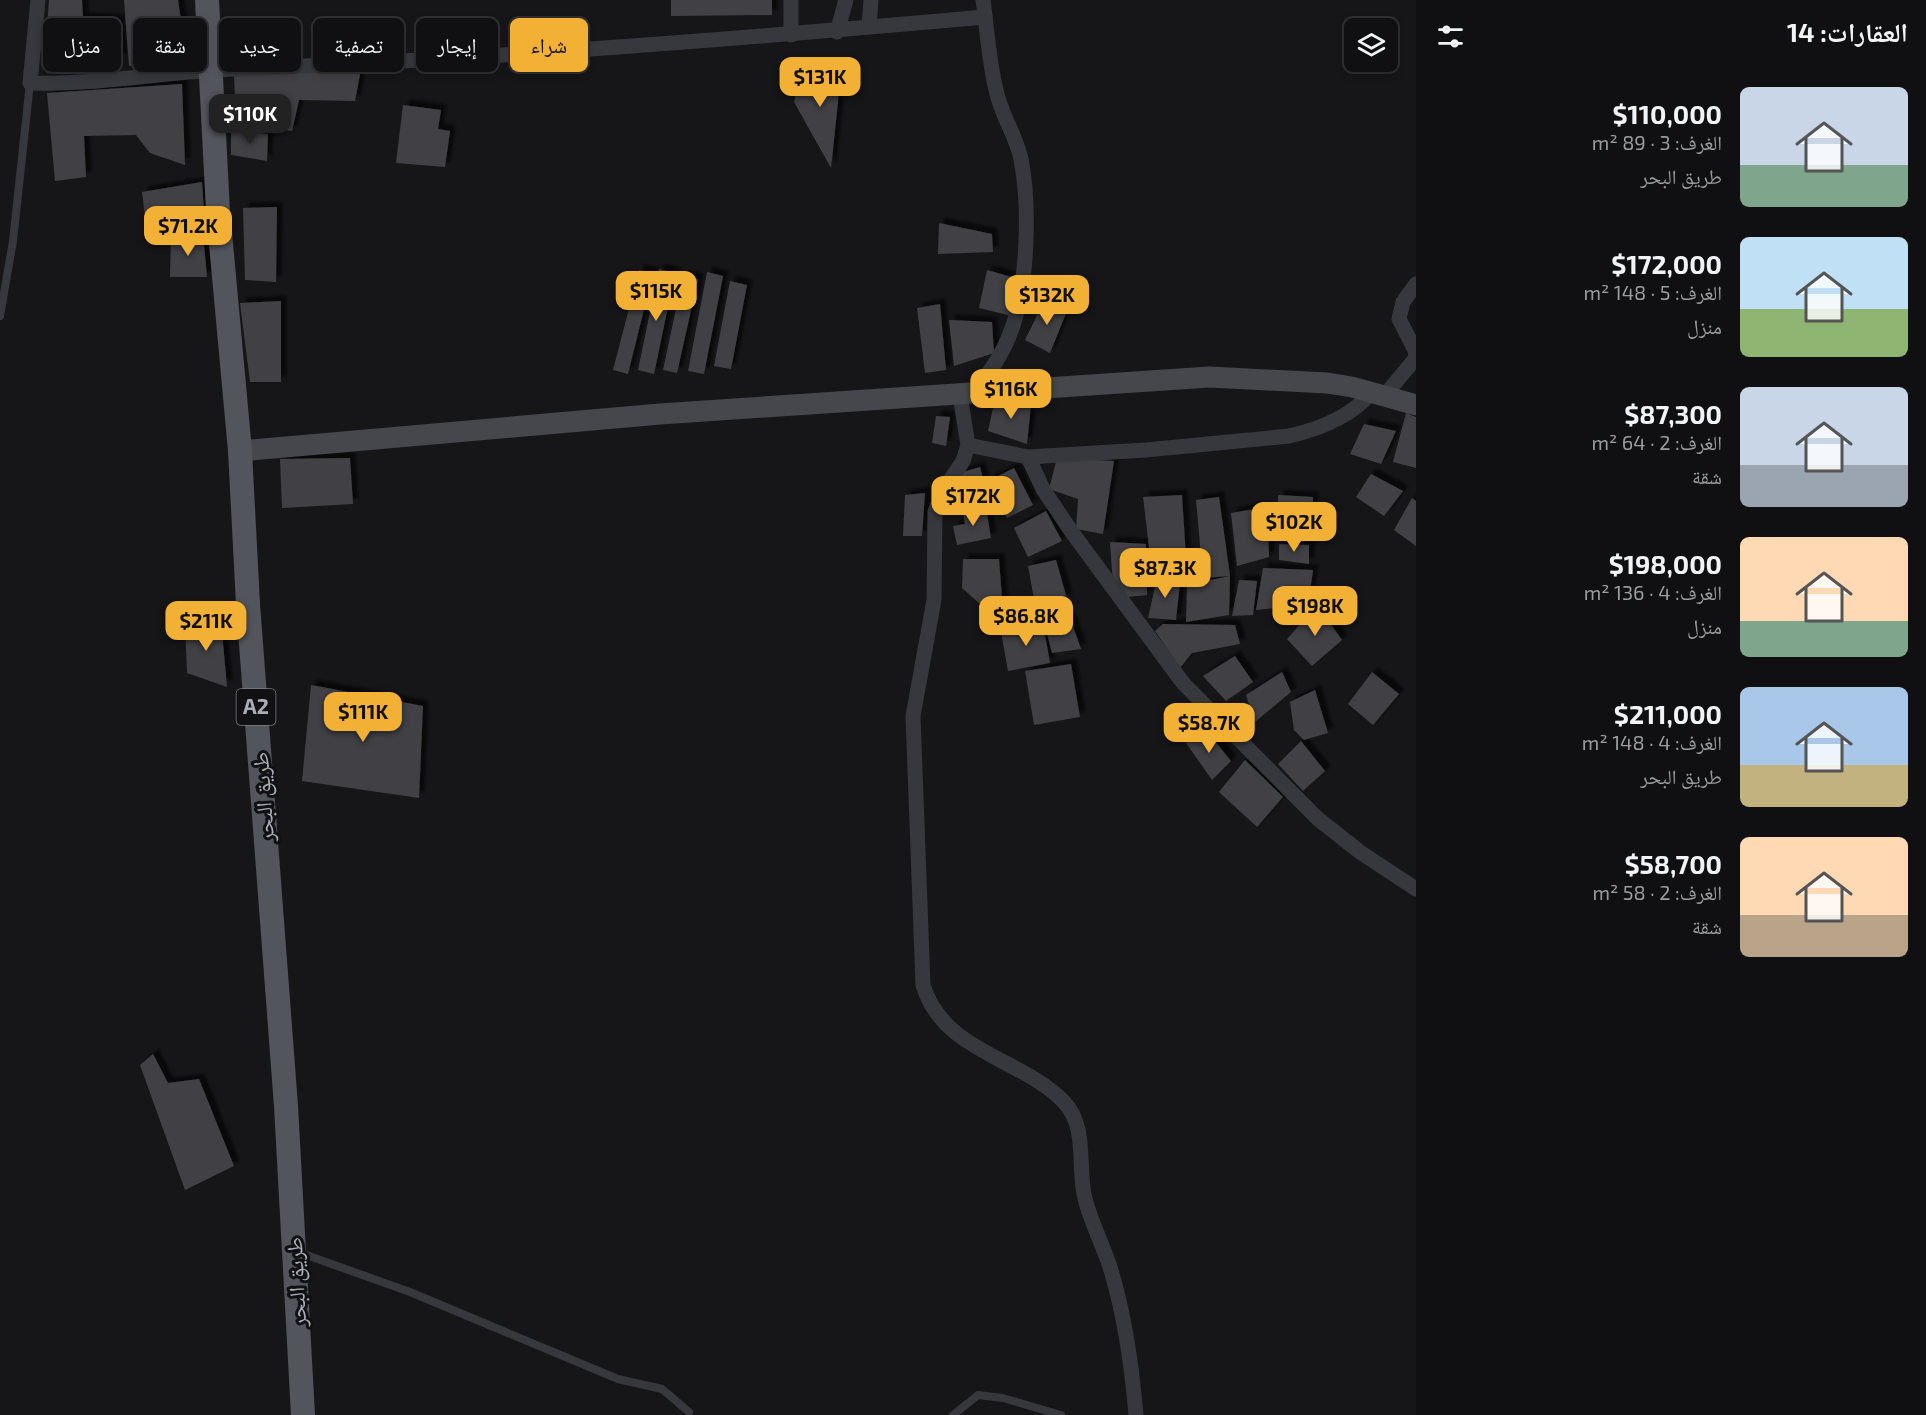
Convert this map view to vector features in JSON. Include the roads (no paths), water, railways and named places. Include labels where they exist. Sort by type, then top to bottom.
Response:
[{"type":"main road","name":"طريق البحر","points":[[207,0],[219,222],[240,451],[303,1415]]},
{"type":"street","points":[[38,0],[30,82],[59,84],[210,70],[600,50],[837,32],[985,17]]},
{"type":"street","points":[[791,0],[791,35]]},
{"type":"street","points":[[837,32],[846,0]]},
{"type":"street","points":[[869,27],[871,0]]},
{"type":"street","points":[[983,0],[999,105],[1021,160],[1025,219],[1021,286],[1012,330],[998,359],[967,394],[968,445],[963,461],[943,491],[935,512],[934,600],[913,716],[923,985],[930,1004],[954,1030],[990,1057],[1052,1092],[1071,1112],[1079,1136],[1086,1203],[1115,1288],[1136,1415]]},
{"type":"street","points":[[968,445],[1028,457],[1146,450],[1309,432],[1343,417],[1378,394],[1415,359],[1416,352],[1399,320],[1403,302],[1416,285]]},
{"type":"street","points":[[240,451],[638,416],[1209,377],[1316,382],[1378,394],[1416,405]]},
{"type":"street","points":[[1028,457],[1043,489],[1071,531],[1176,675],[1317,818],[1360,852],[1416,889]]},
{"type":"lane","points":[[0,316],[13,241],[30,82]]},
{"type":"lane","points":[[294,1250],[410,1292],[618,1379],[662,1389],[689,1412]]},
{"type":"lane","points":[[953,1415],[978,1395],[1003,1398],[1061,1415]]}]
